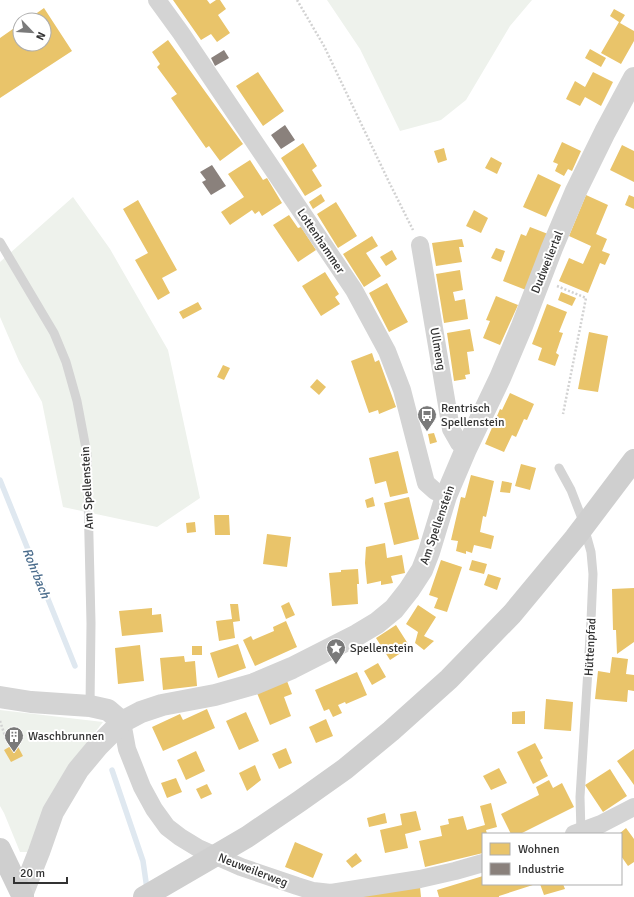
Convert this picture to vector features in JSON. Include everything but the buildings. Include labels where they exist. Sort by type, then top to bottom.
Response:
[{"type":"main road","points":[[144,897],[247,837],[300,801],[345,768],[448,679],[512,614],[575,538],[634,460]]},
{"type":"main road","points":[[0,849],[23,896]]},
{"type":"street","name":"Lottenhammer","points":[[157,0],[185,39],[354,290],[387,351],[402,390],[426,484],[435,491],[446,496]]},
{"type":"street","name":"Dudweilertal","points":[[466,449],[500,378],[576,191],[634,78]]},
{"type":"street","name":"Ullmeng","points":[[420,245],[451,429],[459,443],[466,449]]},
{"type":"street","name":"Am Spellenstein","points":[[23,896],[53,812],[78,770],[98,746],[122,722],[141,712],[162,705],[216,695],[254,684],[292,668],[357,635],[377,623],[394,608],[410,590],[422,570],[446,496],[466,449]]},
{"type":"street","points":[[0,697],[31,702],[90,706],[108,710],[122,722]]},
{"type":"street","name":"Neuweilerweg","points":[[122,722],[127,749],[142,787],[154,809],[167,827],[198,848],[241,867],[313,891],[332,895],[420,879],[482,863]]},
{"type":"street","points":[[577,833],[600,824],[634,807]]},
{"type":"lane","name":"Am Spellenstein","points":[[0,242],[54,333],[66,362],[77,402],[87,454],[91,623],[90,706]]},
{"type":"lane","name":"Hüttenpfad","points":[[559,468],[571,490],[581,516],[591,552],[593,574],[577,833]]},
{"type":"path","points":[[297,0],[324,46],[388,182],[420,245]]},
{"type":"path","points":[[540,279],[586,298],[563,414]]},
{"type":"path","points":[[0,720],[6,739]]},
{"type":"shaded area","points":[[327,0],[532,0],[510,26],[466,100],[441,120],[400,131],[360,49]]},
{"type":"shaded area","points":[[73,197],[110,249],[168,350],[200,498],[157,527],[63,507],[42,402],[19,361],[0,317],[0,262]]},
{"type":"shaded area","name":"Waschbrunnen","points":[[0,710],[103,722],[71,763],[28,852],[20,852],[0,806]]},
{"type":"waterway","name":"Rohrbach","points":[[0,480],[75,666]]},
{"type":"waterway","name":"Rohrbach","points":[[112,770],[143,861],[147,889]]},
{"type":"place","name":"Rentrisch Spellenstein","points":[[427,432]]},
{"type":"place","name":"Spellenstein","points":[[336,665]]},
{"type":"place","name":"Waschbrunnen","points":[[14,753]]}]
